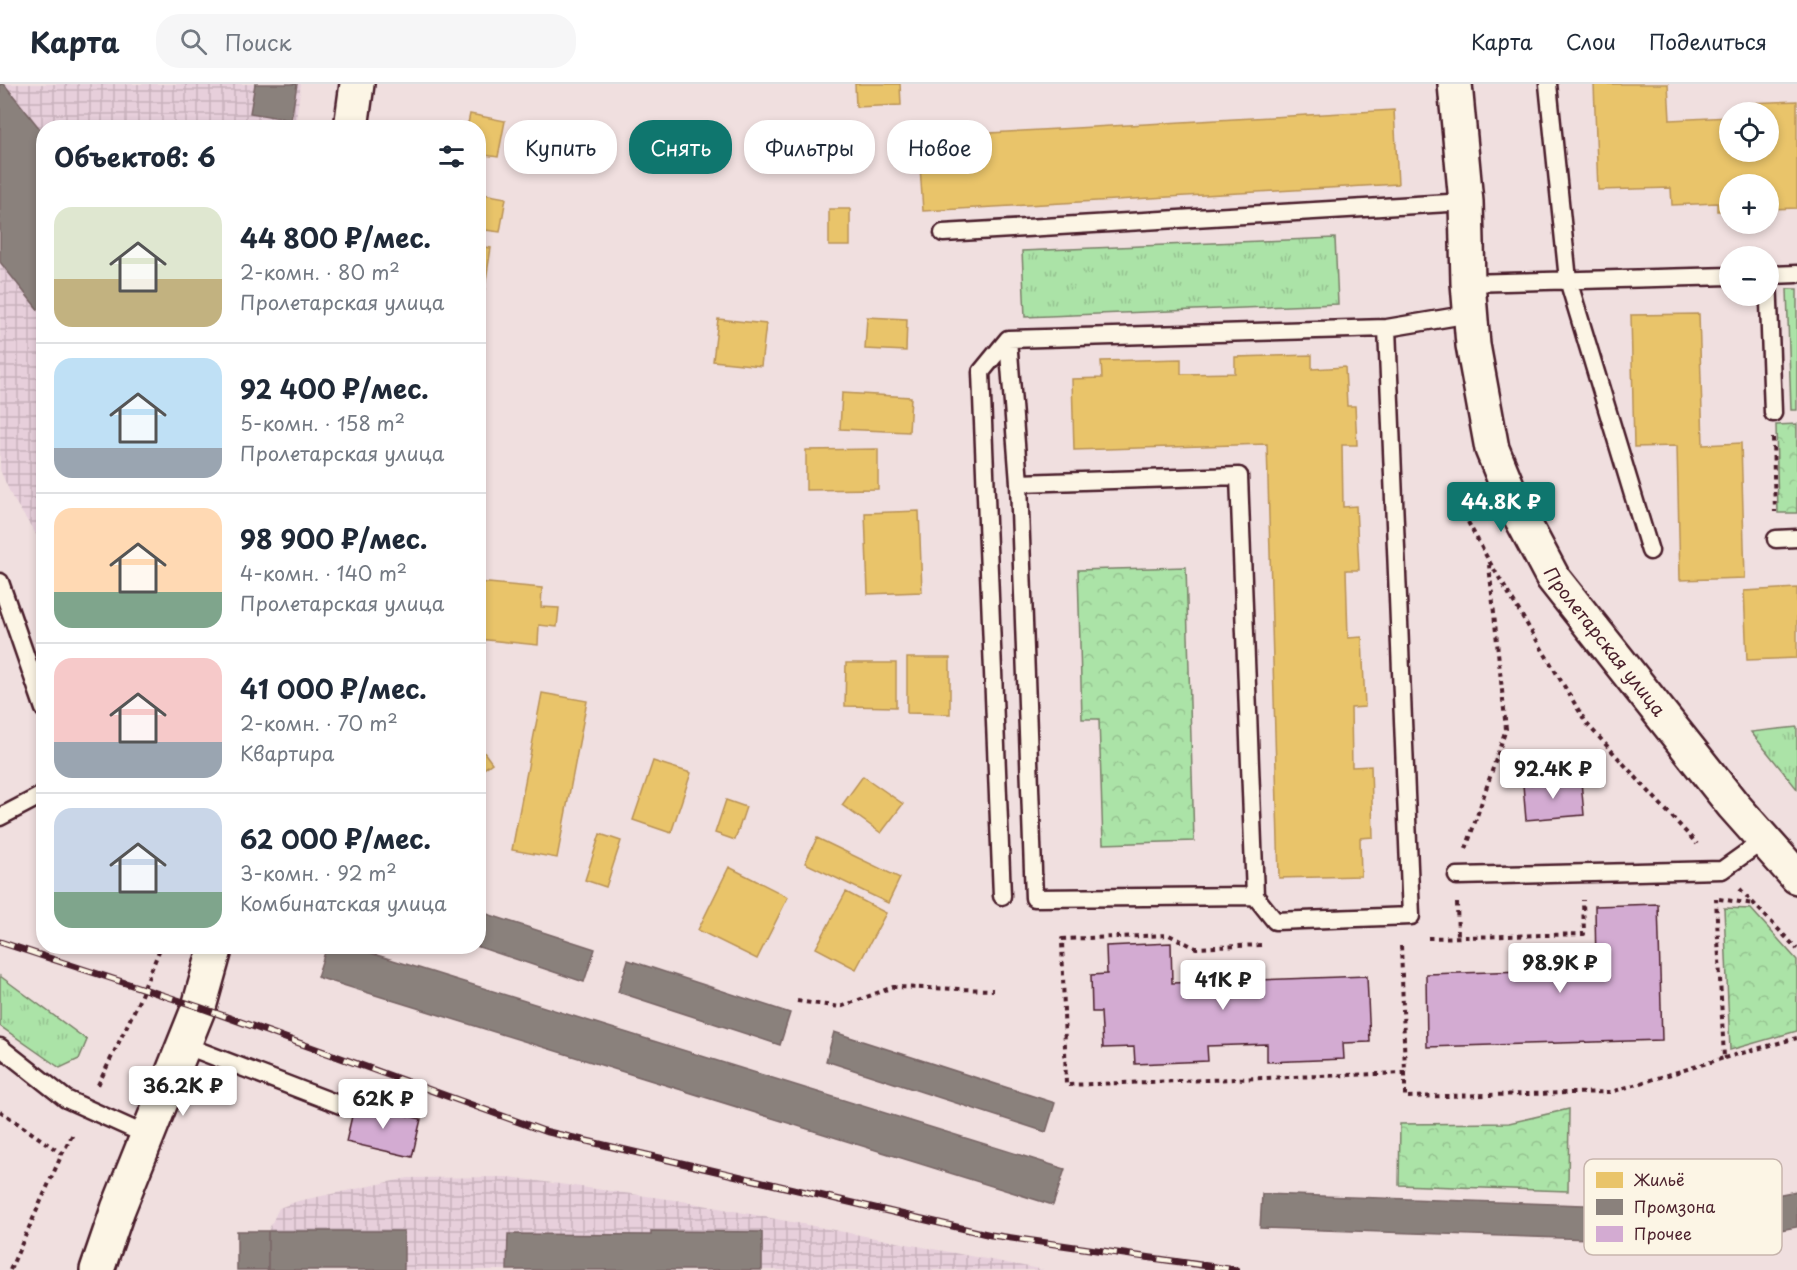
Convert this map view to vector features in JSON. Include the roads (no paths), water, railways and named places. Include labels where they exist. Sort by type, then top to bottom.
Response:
[{"type":"street","points":[[352,120],[357,84]]},
{"type":"street","name":"Пролетарская улица","points":[[1455,84],[1466,202],[1473,345],[1492,449],[1517,510],[1553,578],[1733,805],[1797,876]]},
{"type":"street","points":[[97,1270],[199,1007],[214,954]]},
{"type":"lane","points":[[1548,84],[1568,280],[1650,551]]},
{"type":"lane","points":[[943,233],[1466,202]]},
{"type":"lane","points":[[1773,413],[1768,275],[1797,274]]},
{"type":"lane","points":[[1002,896],[981,372],[1008,339],[1387,328],[1469,298],[1568,280],[1719,276]]},
{"type":"lane","points":[[1019,483],[1239,476],[1256,896],[1275,921],[1411,916],[1387,328]]},
{"type":"lane","points":[[1008,339],[1019,483],[1034,898],[1256,896]]},
{"type":"lane","points":[[1776,539],[1797,538]]},
{"type":"lane","points":[[0,582],[36,686]]},
{"type":"lane","points":[[0,817],[36,798]]},
{"type":"lane","points":[[1457,876],[1722,870],[1764,840]]},
{"type":"lane","points":[[184,1045],[343,1106]]},
{"type":"lane","points":[[0,1047],[66,1099],[148,1136]]},
{"type":"railway","points":[[0,942],[36,954]]},
{"type":"railway","points":[[37,954],[199,1007],[544,1131],[991,1235],[1236,1270]]}]
